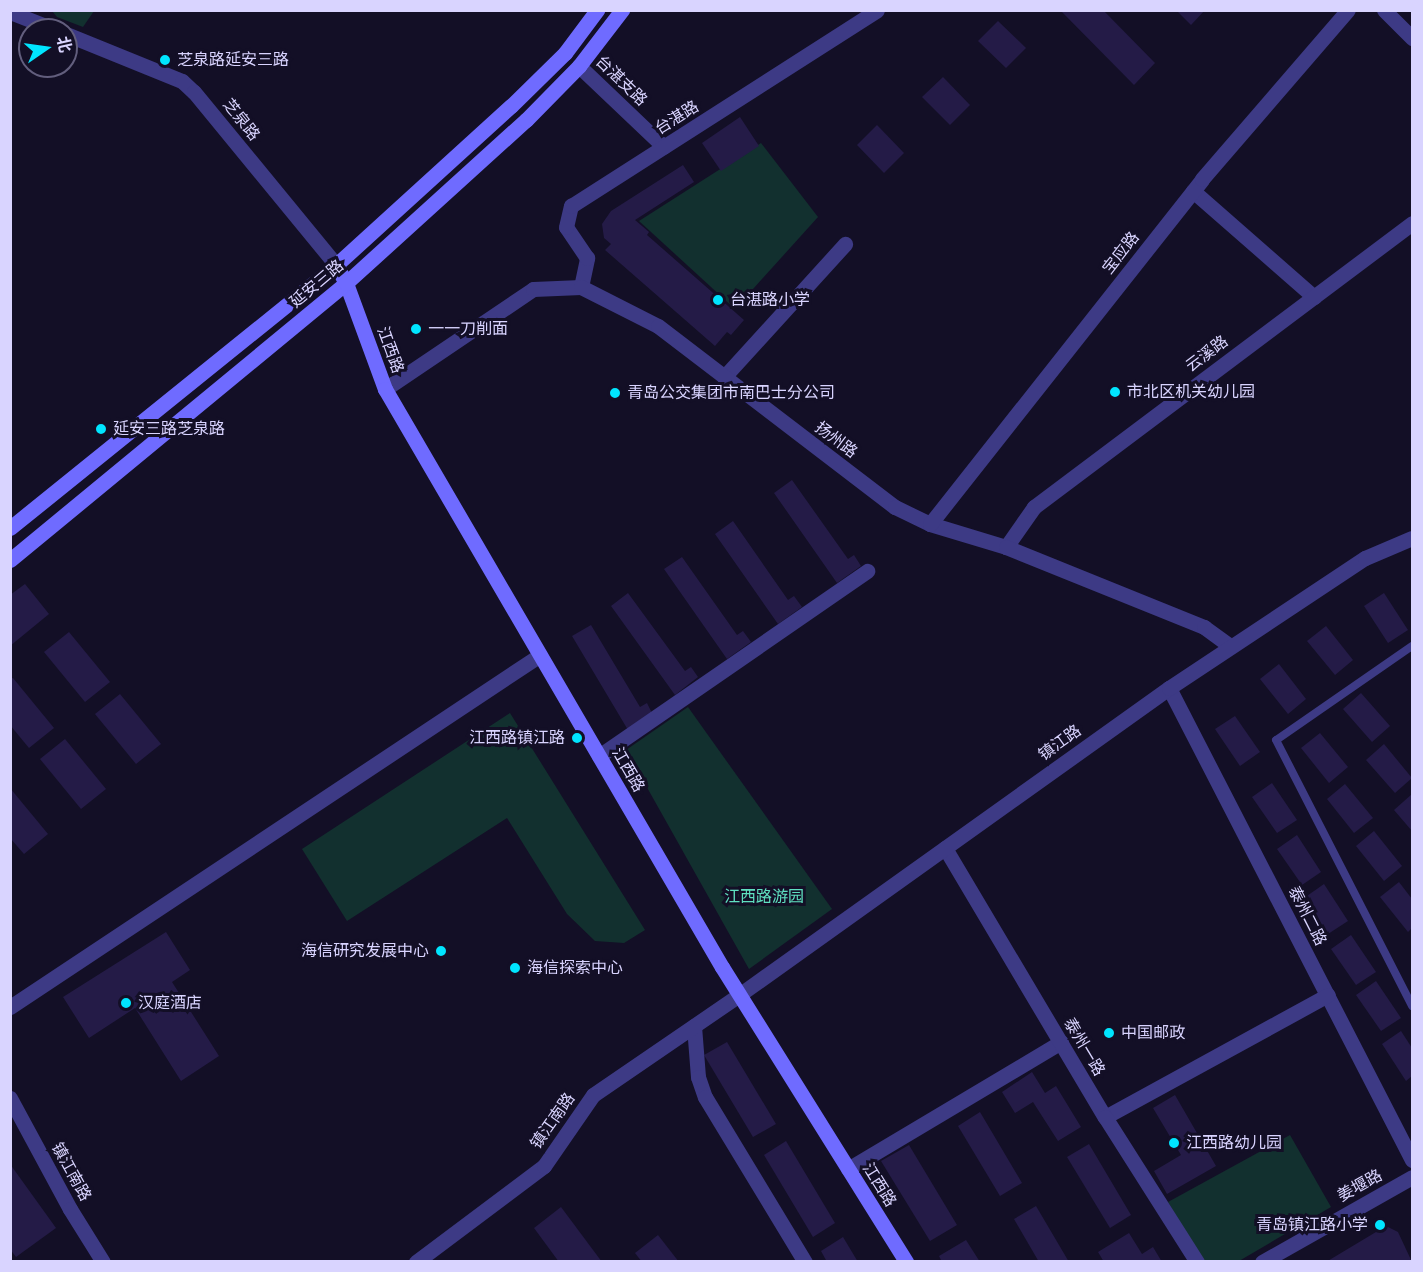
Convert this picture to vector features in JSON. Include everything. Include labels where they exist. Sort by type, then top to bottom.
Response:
[{"type":"main road","name":"延安三路","points":[[10,528],[336,265],[511,106],[565,53],[597,10]]},
{"type":"main road","name":"延安三路","points":[[10,560],[346,283],[526,120],[579,66],[622,10]]},
{"type":"main road","name":"芝泉路","points":[[336,265],[346,283]]},
{"type":"main road","name":"江西路","points":[[346,283],[386,389],[739,995],[906,1262]]},
{"type":"street","name":"台湛路","points":[[580,287],[587,258],[566,227],[571,206],[877,10]]},
{"type":"street","name":"宝应路","points":[[930,524],[1192,190],[1348,10]]},
{"type":"street","points":[[1384,10],[1413,38]]},
{"type":"street","name":"芝泉路","points":[[78,39],[182,81],[194,92],[336,265]]},
{"type":"street","name":"台湛支路","points":[[579,66],[664,147]]},
{"type":"street","points":[[1192,190],[1314,297]]},
{"type":"street","name":"云溪路","points":[[1006,547],[1034,507],[1413,223]]},
{"type":"street","points":[[724,377],[845,244]]},
{"type":"street","name":"扬州路","points":[[386,389],[533,289],[580,287],[658,326],[895,507],[930,524],[1006,547],[1204,627],[1230,646]]},
{"type":"street","name":"镇江路","points":[[739,995],[1230,646],[1365,558],[1413,538]]},
{"type":"street","points":[[599,756],[867,571]]},
{"type":"street","points":[[10,1007],[540,655]]},
{"type":"street","name":"泰州二路","points":[[1169,688],[1413,1160]]},
{"type":"street","name":"泰州一路","points":[[945,848],[1105,1117],[1197,1262]]},
{"type":"street","name":"镇江南路","points":[[416,1262],[544,1166],[593,1095],[739,995]]},
{"type":"street","points":[[1105,1117],[1328,995]]},
{"type":"street","points":[[694,1026],[698,1077],[705,1097],[805,1262]]},
{"type":"street","points":[[848,1170],[1060,1042]]},
{"type":"street","name":"镇江南路","points":[[10,1098],[70,1209],[103,1262]]},
{"type":"street","name":"姜堰路","points":[[1262,1262],[1413,1177]]},
{"type":"lane","points":[[1413,646],[1276,740],[1413,1006]]},
{"type":"green space","points":[[52,11],[94,11],[83,27],[78,25],[78,18],[57,17]]},
{"type":"green space","points":[[761,143],[818,217],[735,309],[639,221]]},
{"type":"green space","name":"江西路游园","points":[[688,707],[832,909],[749,969],[626,750]]},
{"type":"green space","points":[[510,713],[645,930],[624,943],[595,941],[567,914],[507,818],[347,921],[302,849]]},
{"type":"green space","points":[[1290,1135],[1331,1207],[1239,1261],[1203,1262],[1168,1202]]},
{"type":"building","points":[[1060,10],[1103,10],[1155,63],[1134,85]]},
{"type":"building","points":[[1176,10],[1205,10],[1191,25]]},
{"type":"building","points":[[998,21],[1026,48],[1006,68],[978,41]]},
{"type":"building","points":[[943,77],[970,105],[950,125],[922,97]]},
{"type":"building","points":[[740,117],[759,146],[721,171],[702,143]]},
{"type":"building","points":[[877,125],[904,153],[884,173],[857,145]]},
{"type":"building","points":[[683,165],[694,182],[635,220],[649,232],[647,235],[744,320],[731,335],[727,332],[715,346],[605,250],[611,244],[604,238],[602,224],[611,211]]},
{"type":"building","points":[[792,480],[848,559],[854,555],[861,566],[837,583],[774,493]]},
{"type":"building","points":[[733,521],[788,600],[794,596],[802,607],[778,624],[715,534]]},
{"type":"building","points":[[682,557],[737,635],[743,631],[751,642],[727,659],[664,569]]},
{"type":"building","points":[[25,584],[49,614],[10,646],[10,595]]},
{"type":"building","points":[[628,593],[685,671],[691,667],[698,677],[675,695],[611,606]]},
{"type":"building","points":[[1384,593],[1408,630],[1388,643],[1364,606]]},
{"type":"building","points":[[591,625],[640,707],[647,703],[653,715],[628,730],[572,636]]},
{"type":"building","points":[[1326,626],[1353,660],[1335,675],[1307,641]]},
{"type":"building","points":[[69,632],[110,682],[85,702],[44,652]]},
{"type":"building","points":[[1279,664],[1306,699],[1288,714],[1260,679]]},
{"type":"building","points":[[13,678],[54,728],[29,748],[10,725],[10,679]]},
{"type":"building","points":[[1361,693],[1390,726],[1372,742],[1343,709]]},
{"type":"building","points":[[120,694],[161,744],[136,764],[95,714]]},
{"type":"building","points":[[1235,716],[1260,752],[1240,766],[1215,729]]},
{"type":"building","points":[[1320,733],[1348,767],[1329,783],[1301,748]]},
{"type":"building","points":[[65,739],[106,789],[81,809],[40,759]]},
{"type":"building","points":[[1384,744],[1412,778],[1395,793],[1366,760]]},
{"type":"building","points":[[1272,783],[1297,820],[1277,833],[1252,797]]},
{"type":"building","points":[[1345,784],[1373,818],[1354,833],[1327,799]]},
{"type":"building","points":[[10,788],[48,834],[24,854],[10,838]]},
{"type":"building","points":[[1412,794],[1412,831],[1394,810]]},
{"type":"building","points":[[1374,831],[1402,866],[1384,881],[1356,846]]},
{"type":"building","points":[[1297,835],[1321,872],[1302,885],[1277,849]]},
{"type":"building","points":[[1399,882],[1412,899],[1412,928],[1408,932],[1380,897]]},
{"type":"building","points":[[1324,884],[1348,921],[1328,934],[1304,898]]},
{"type":"building","name":"汉庭酒店","points":[[166,932],[190,970],[172,982],[219,1056],[181,1081],[135,1008],[89,1038],[63,997]]},
{"type":"building","points":[[1351,935],[1376,972],[1356,985],[1331,949]]},
{"type":"building","points":[[1376,981],[1401,1018],[1381,1031],[1356,995]]},
{"type":"building","points":[[1401,1031],[1412,1048],[1412,1076],[1406,1081],[1382,1044]]},
{"type":"building","points":[[727,1042],[776,1124],[753,1137],[704,1055]]},
{"type":"building","points":[[1032,1072],[1045,1093],[1056,1086],[1081,1127],[1058,1141],[1033,1102],[1015,1113],[1002,1092]]},
{"type":"building","points":[[1175,1095],[1216,1166],[1167,1194],[1154,1171],[1181,1155],[1153,1108]]},
{"type":"building","points":[[980,1112],[1022,1183],[1000,1196],[958,1126]]},
{"type":"building","points":[[786,1141],[835,1223],[813,1237],[764,1155]]},
{"type":"building","points":[[1089,1144],[1131,1215],[1110,1228],[1067,1157]]},
{"type":"building","points":[[909,1145],[957,1225],[930,1241],[881,1161]]},
{"type":"building","points":[[10,1164],[56,1228],[16,1257],[10,1249]]},
{"type":"building","points":[[1036,1206],[1069,1262],[1039,1262],[1014,1219]]},
{"type":"building","points":[[561,1207],[602,1262],[559,1262],[534,1228]]},
{"type":"building","points":[[1386,1226],[1398,1232],[1412,1262],[1326,1262]]},
{"type":"building","points":[[1129,1233],[1142,1254],[1153,1247],[1162,1262],[1104,1262],[1098,1252]]},
{"type":"building","points":[[658,1235],[679,1262],[642,1262],[635,1253]]},
{"type":"building","points":[[843,1237],[858,1262],[827,1262],[821,1251]]},
{"type":"building","points":[[966,1240],[980,1262],[942,1262],[939,1256]]},
{"type":"place","name":"芝泉路延安三路","points":[[165,60]]},
{"type":"place","name":"台湛路小学","points":[[718,300]]},
{"type":"place","name":"一一刀削面","points":[[416,329]]},
{"type":"place","name":"市北区机关幼儿园","points":[[1115,392]]},
{"type":"place","name":"青岛公交集团市南巴士分公司","points":[[615,393]]},
{"type":"place","name":"延安三路芝泉路","points":[[101,429]]},
{"type":"place","name":"江西路镇江路","points":[[577,738]]},
{"type":"place","name":"海信研究发展中心","points":[[441,951]]},
{"type":"place","name":"海信探索中心","points":[[515,968]]},
{"type":"place","name":"汉庭酒店","points":[[126,1003]]},
{"type":"place","name":"中国邮政","points":[[1109,1033]]},
{"type":"place","name":"江西路幼儿园","points":[[1174,1143]]},
{"type":"place","name":"青岛镇江路小学","points":[[1380,1225]]}]
